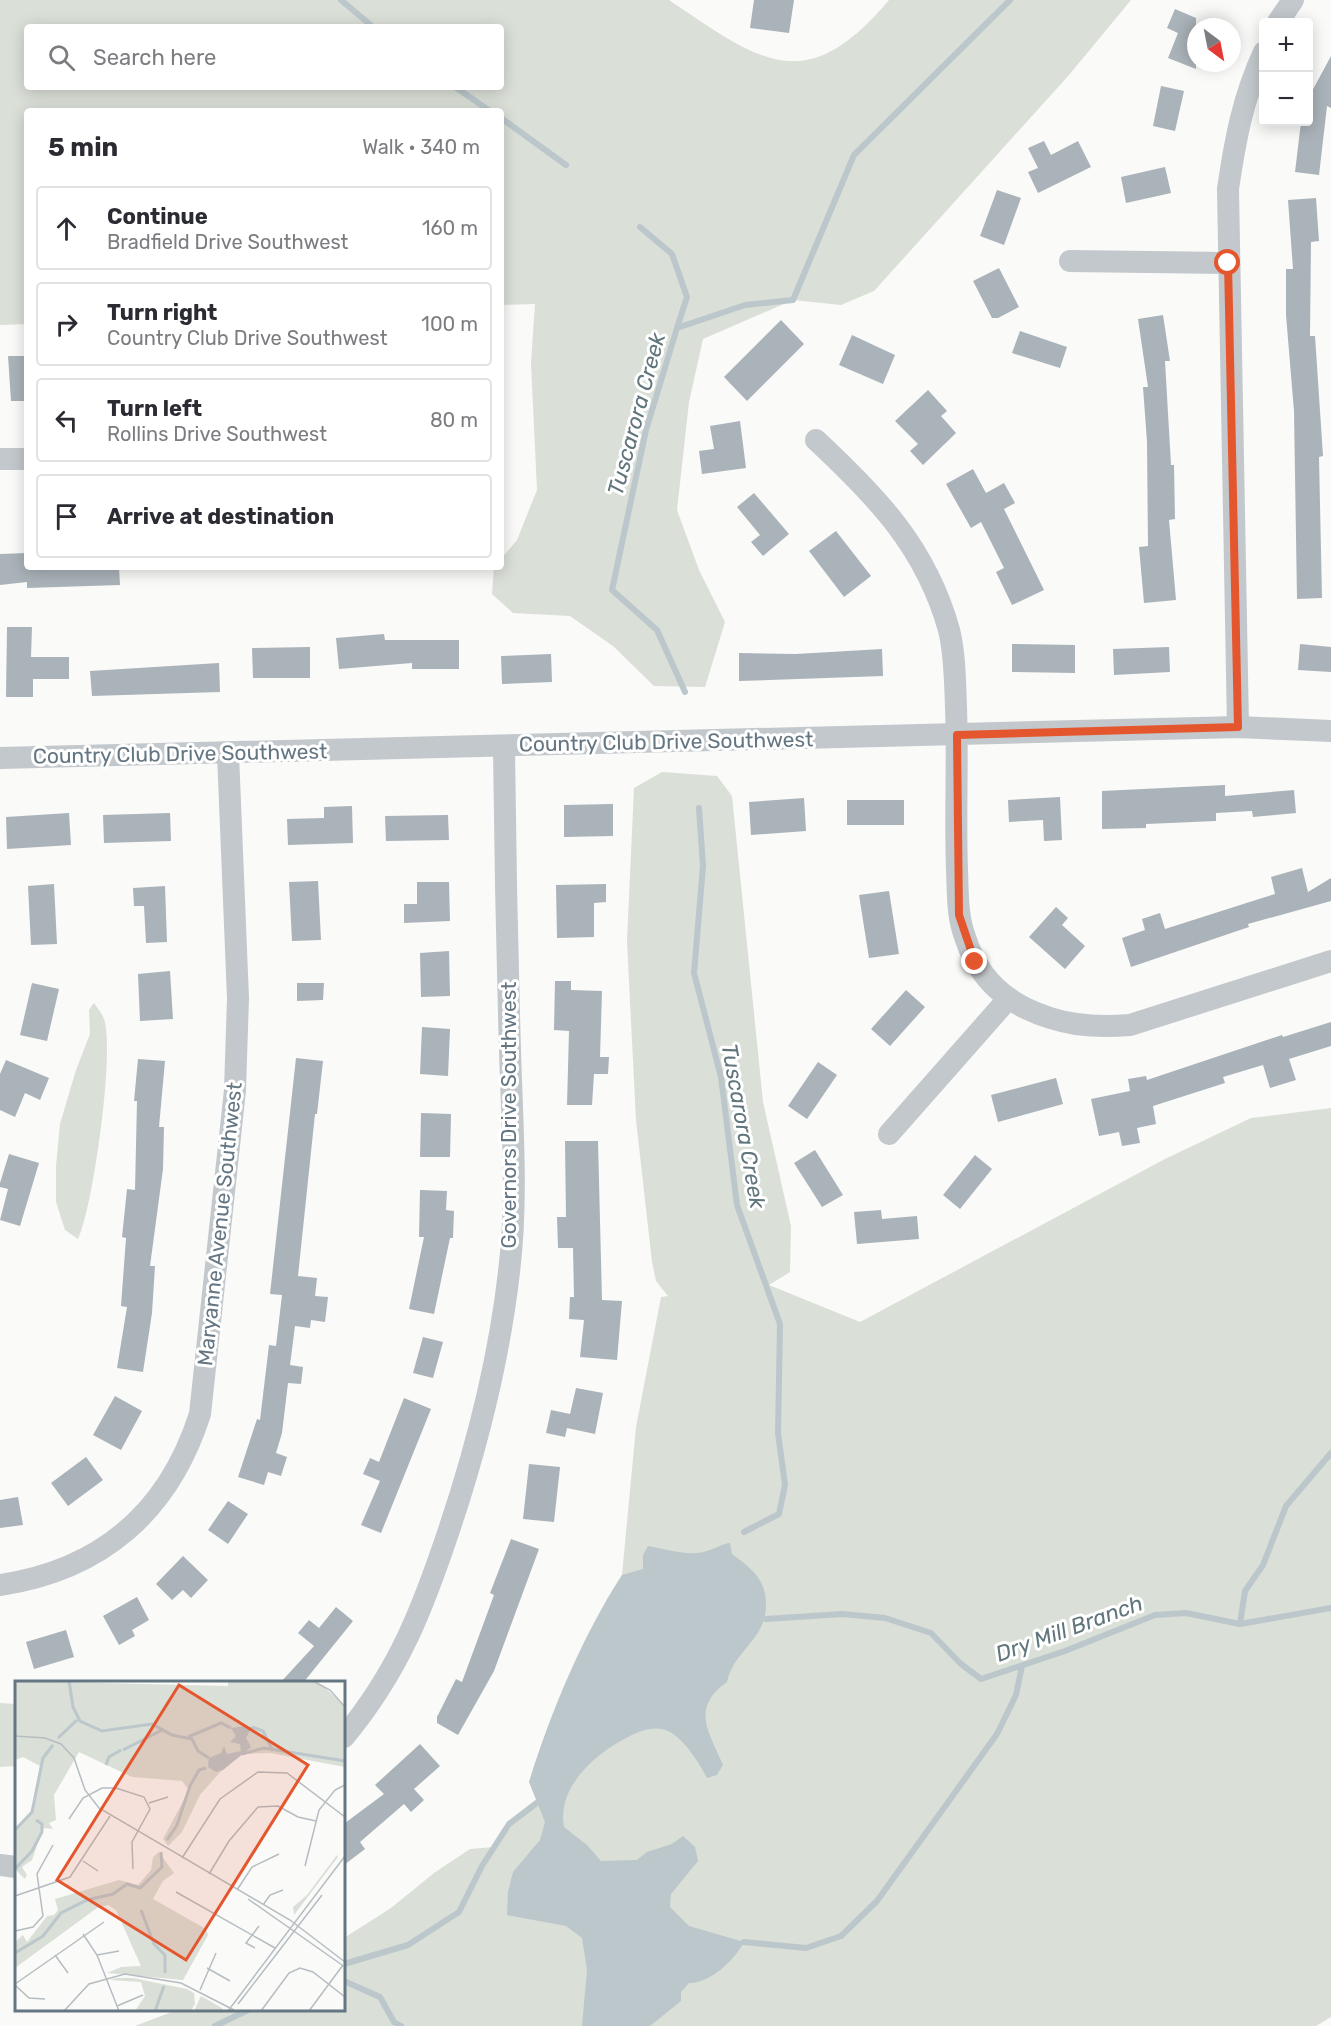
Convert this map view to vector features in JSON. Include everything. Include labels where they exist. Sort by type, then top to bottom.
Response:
[{"type":"street","points":[[1281,18],[1293,0]]},
{"type":"street","points":[[1238,727],[1228,189],[1235,140],[1248,86],[1259,61]]},
{"type":"street","points":[[1070,261],[1228,263]]},
{"type":"street","points":[[816,440],[871,491],[915,550],[935,590],[949,632],[955,679],[957,735],[959,915],[975,962],[989,982],[1008,999],[1043,1016],[1073,1025],[1099,1028],[1130,1025],[1331,962]]},
{"type":"street","points":[[0,459],[24,459]]},
{"type":"street","name":"Country Club Drive Southwest","points":[[0,758],[1238,727],[1331,731]]},
{"type":"street","name":"Governors Drive Southwest","points":[[345,1736],[370,1705],[406,1644],[439,1562],[474,1456],[496,1363],[510,1269],[513,1160],[504,746]]},
{"type":"street","name":"Maryanne Avenue Southwest","points":[[0,1585],[32,1580],[67,1568],[100,1552],[127,1531],[171,1479],[189,1448],[200,1414],[235,1089],[238,998],[228,754]]},
{"type":"street","points":[[889,1134],[1008,999]]},
{"type":"street","points":[[0,1865],[15,1867]]},
{"type":"shaded area","points":[[0,0],[669,0],[730,40],[756,53],[782,60],[806,60],[832,51],[859,31],[889,0],[1131,0],[1069,75],[874,291],[841,305],[793,300],[703,339],[689,402],[677,510],[699,570],[725,622],[705,687],[654,686],[613,646],[570,616],[513,613],[492,594],[494,570],[504,570],[504,555],[517,540],[537,490],[531,363],[535,304],[504,305],[504,108],[24,108],[24,324],[0,325]]},
{"type":"shaded area","points":[[662,772],[717,776],[732,796],[763,1102],[791,1226],[790,1272],[769,1285],[860,1322],[1165,1159],[1251,1118],[1331,1108],[1331,2017],[1316,2026],[135,2026],[174,2011],[345,2011],[345,1937],[391,1908],[434,1873],[470,1849],[494,1847],[509,1824],[538,1802],[529,1782],[573,1671],[607,1599],[622,1575],[636,1427],[661,1297],[668,1296],[656,1281],[652,1262],[636,1120],[627,941],[634,788]]},
{"type":"shaded area","points":[[94,1003],[104,1019],[107,1036],[105,1094],[96,1164],[84,1222],[78,1239],[65,1230],[56,1202],[56,1166],[60,1124],[76,1070],[90,1034],[89,1010]]},
{"type":"shaded area","points":[[730,1543],[732,1554],[752,1570],[761,1581],[766,1605],[765,1617],[756,1636],[736,1661],[727,1682],[709,1701],[706,1711],[708,1731],[723,1765],[717,1775],[707,1778],[691,1752],[675,1735],[664,1730],[647,1729],[614,1745],[590,1763],[572,1786],[563,1812],[564,1827],[587,1845],[601,1861],[637,1860],[647,1852],[672,1844],[683,1836],[695,1847],[698,1861],[671,1894],[670,1907],[689,1926],[744,1942],[721,1970],[705,1980],[689,1983],[681,1992],[681,2001],[650,2026],[582,2026],[587,1970],[582,1938],[566,1926],[507,1915],[508,1892],[513,1872],[540,1840],[545,1822],[529,1782],[547,1728],[569,1675],[607,1599],[622,1575],[643,1569],[643,1555],[648,1546],[678,1552],[700,1553]]},
{"type":"shaded area","points":[[0,1703],[15,1704],[15,1766],[0,1767]]},
{"type":"building","points":[[754,0],[794,0],[789,33],[750,28]]},
{"type":"building","points":[[1175,9],[1196,18],[1187,18],[1187,65],[1168,58],[1178,33],[1167,28]]},
{"type":"building","points":[[1331,56],[1331,108],[1327,106],[1319,175],[1295,172],[1301,126],[1313,126],[1313,89]]},
{"type":"building","points":[[1161,86],[1184,91],[1175,131],[1153,126]]},
{"type":"building","points":[[1044,141],[1051,155],[1078,141],[1091,167],[1038,193],[1028,172],[1038,168],[1028,148]]},
{"type":"building","points":[[1165,167],[1171,193],[1126,203],[1121,177]]},
{"type":"building","points":[[997,190],[1021,198],[1004,245],[980,236]]},
{"type":"building","points":[[1316,198],[1319,241],[1311,242],[1310,336],[1315,336],[1323,456],[1319,457],[1322,598],[1297,599],[1294,411],[1286,315],[1286,269],[1293,269],[1288,200]]},
{"type":"building","points":[[999,268],[1019,307],[998,318],[992,318],[973,281]]},
{"type":"building","points":[[1163,315],[1170,361],[1165,361],[1171,465],[1174,465],[1175,519],[1169,520],[1176,600],[1144,603],[1139,547],[1148,546],[1147,442],[1143,387],[1148,387],[1138,319]]},
{"type":"building","points":[[781,320],[804,344],[747,401],[724,377]]},
{"type":"building","points":[[1020,331],[1067,347],[1060,368],[1012,353]]},
{"type":"building","points":[[852,335],[895,355],[883,384],[839,365]]},
{"type":"building","points":[[8,356],[24,356],[24,401],[11,401]]},
{"type":"building","points":[[928,390],[947,411],[941,416],[956,433],[923,465],[910,451],[918,444],[895,421]]},
{"type":"building","points":[[740,421],[746,468],[702,474],[699,451],[714,449],[710,426]]},
{"type":"building","points":[[973,469],[986,493],[1004,483],[1015,503],[1004,509],[1044,590],[1012,605],[996,572],[1004,568],[981,522],[971,528],[946,484]]},
{"type":"building","points":[[754,493],[789,534],[763,556],[751,542],[760,535],[737,507]]},
{"type":"building","points":[[836,531],[871,576],[844,597],[809,551]]},
{"type":"building","points":[[24,553],[24,570],[119,570],[120,585],[27,588],[27,582],[0,585],[0,554]]},
{"type":"building","points":[[7,627],[32,627],[31,657],[69,657],[69,679],[33,679],[33,697],[6,697]]},
{"type":"building","points":[[384,634],[385,640],[459,640],[459,669],[412,669],[412,663],[339,669],[336,638]]},
{"type":"building","points":[[1012,644],[1075,645],[1075,673],[1012,672]]},
{"type":"building","points":[[1300,644],[1331,647],[1331,672],[1298,670]]},
{"type":"building","points":[[310,647],[310,678],[253,678],[252,648]]},
{"type":"building","points":[[1169,647],[1170,672],[1114,675],[1113,649]]},
{"type":"building","points":[[882,649],[883,676],[739,681],[739,653],[796,654]]},
{"type":"building","points":[[551,654],[552,682],[502,684],[501,656]]},
{"type":"building","points":[[219,663],[220,692],[92,696],[90,671]]},
{"type":"building","points":[[1225,785],[1225,796],[1294,790],[1296,813],[1253,817],[1252,811],[1216,813],[1216,821],[1146,824],[1146,828],[1102,829],[1102,791]]},
{"type":"building","points":[[1060,797],[1062,840],[1044,841],[1043,820],[1009,822],[1008,800]]},
{"type":"building","points":[[804,798],[806,831],[751,835],[749,802]]},
{"type":"building","points":[[847,800],[904,800],[904,825],[847,825]]},
{"type":"building","points":[[613,804],[613,836],[564,837],[564,805]]},
{"type":"building","points":[[352,806],[353,843],[288,845],[287,819],[324,818],[324,807]]},
{"type":"building","points":[[69,813],[71,845],[7,849],[6,817]]},
{"type":"building","points":[[170,813],[171,841],[104,843],[103,815]]},
{"type":"building","points":[[448,815],[449,840],[386,841],[385,816]]},
{"type":"building","points":[[1302,868],[1308,892],[1331,878],[1331,901],[1248,924],[1249,927],[1131,967],[1122,938],[1145,930],[1142,919],[1160,913],[1165,929],[1275,894],[1271,877]]},
{"type":"building","points":[[318,881],[321,940],[292,941],[289,882]]},
{"type":"building","points":[[417,882],[449,882],[450,921],[404,923],[404,904],[417,904]]},
{"type":"building","points":[[54,884],[57,944],[31,945],[28,886]]},
{"type":"building","points":[[606,884],[606,902],[594,903],[594,937],[557,938],[556,885]]},
{"type":"building","points":[[165,886],[167,942],[146,943],[144,906],[134,906],[133,888]]},
{"type":"building","points":[[889,891],[899,954],[869,958],[859,895]]},
{"type":"building","points":[[1056,907],[1068,918],[1062,925],[1085,946],[1065,969],[1029,937]]},
{"type":"building","points":[[449,951],[450,996],[421,997],[420,953]]},
{"type":"building","points":[[170,971],[173,1019],[140,1021],[138,974]]},
{"type":"building","points":[[555,981],[571,981],[571,990],[602,991],[600,1057],[609,1057],[608,1074],[594,1074],[592,1105],[567,1105],[569,1031],[554,1030]]},
{"type":"building","points":[[32,983],[59,989],[47,1041],[20,1035]]},
{"type":"building","points":[[297,983],[324,983],[323,1000],[297,1001]]},
{"type":"building","points":[[906,990],[925,1007],[890,1046],[871,1029]]},
{"type":"building","points":[[1331,1022],[1331,1046],[1289,1059],[1296,1080],[1270,1088],[1263,1065],[1223,1077],[1225,1083],[1153,1106],[1156,1124],[1137,1128],[1140,1143],[1122,1146],[1119,1132],[1099,1136],[1091,1099],[1130,1091],[1128,1079],[1146,1076],[1147,1080],[1282,1035],[1283,1037]]},
{"type":"building","points":[[422,1027],[450,1029],[448,1076],[420,1074]]},
{"type":"building","points":[[296,1058],[323,1061],[317,1114],[315,1114],[298,1276],[317,1278],[315,1296],[328,1297],[325,1322],[311,1320],[310,1328],[295,1326],[290,1365],[303,1367],[301,1384],[288,1383],[282,1433],[276,1453],[287,1457],[281,1476],[268,1472],[264,1485],[238,1477],[257,1419],[260,1420],[269,1345],[276,1346],[282,1295],[270,1294]]},
{"type":"building","points":[[138,1059],[165,1061],[159,1127],[164,1127],[163,1169],[150,1266],[155,1266],[152,1313],[143,1372],[117,1368],[127,1307],[121,1306],[126,1238],[122,1237],[127,1189],[135,1190],[137,1101],[134,1101]]},
{"type":"building","points":[[6,1060],[49,1078],[40,1100],[25,1093],[15,1117],[0,1110],[0,1074]]},
{"type":"building","points":[[818,1062],[837,1075],[807,1119],[788,1106]]},
{"type":"building","points":[[1056,1078],[1063,1104],[998,1122],[991,1095]]},
{"type":"building","points":[[421,1113],[451,1114],[450,1157],[420,1157]]},
{"type":"building","points":[[565,1141],[598,1141],[602,1300],[622,1301],[617,1360],[580,1357],[584,1320],[569,1319],[570,1297],[574,1297],[573,1248],[558,1248],[557,1217],[566,1217]]},
{"type":"building","points":[[815,1150],[843,1195],[822,1207],[794,1163]]},
{"type":"building","points":[[9,1154],[39,1163],[20,1226],[0,1220],[8,1189],[0,1187],[0,1183]]},
{"type":"building","points":[[975,1155],[992,1169],[960,1209],[943,1195]]},
{"type":"building","points":[[420,1190],[447,1191],[446,1210],[454,1211],[453,1238],[450,1238],[434,1314],[409,1309],[424,1237],[419,1237]]},
{"type":"building","points":[[881,1210],[882,1219],[917,1216],[919,1239],[857,1244],[854,1212]]},
{"type":"building","points":[[423,1337],[443,1342],[433,1378],[413,1373]]},
{"type":"building","points":[[576,1388],[603,1393],[595,1434],[567,1428],[565,1437],[546,1433],[551,1410],[570,1414]]},
{"type":"building","points":[[115,1396],[142,1411],[121,1450],[93,1435]]},
{"type":"building","points":[[404,1398],[431,1409],[381,1533],[361,1525],[380,1481],[363,1474],[370,1458],[379,1462]]},
{"type":"building","points":[[86,1457],[103,1480],[68,1506],[51,1483]]},
{"type":"building","points":[[529,1464],[560,1467],[554,1522],[523,1519]]},
{"type":"building","points":[[18,1497],[23,1525],[0,1528],[0,1500]]},
{"type":"building","points":[[228,1501],[248,1514],[228,1544],[208,1530]]},
{"type":"building","points":[[511,1539],[539,1549],[494,1671],[458,1735],[437,1723],[437,1717],[456,1679],[462,1682],[494,1595],[490,1593]]},
{"type":"building","points":[[183,1556],[208,1580],[191,1598],[183,1590],[172,1600],[156,1584]]},
{"type":"building","points":[[137,1597],[149,1620],[132,1630],[135,1636],[119,1645],[103,1616]]},
{"type":"building","points":[[336,1607],[353,1621],[305,1681],[282,1681],[314,1646],[298,1633],[309,1620],[319,1628]]},
{"type":"building","points":[[66,1630],[74,1657],[34,1669],[26,1642]]},
{"type":"building","points":[[420,1744],[440,1766],[414,1789],[424,1800],[411,1812],[404,1804],[360,1842],[365,1849],[345,1864],[345,1823],[384,1794],[375,1785]]},
{"type":"waterway","points":[[341,0],[369,24]]},
{"type":"waterway","name":"Tuscarora Creek","points":[[685,692],[657,630],[612,590],[646,430],[677,328],[745,305],[793,300],[854,155],[1010,0]]},
{"type":"waterway","points":[[459,90],[486,108]]},
{"type":"waterway","points":[[504,120],[566,165]]},
{"type":"waterway","points":[[640,227],[672,254],[687,297],[677,328]]},
{"type":"waterway","name":"Tuscarora Creek","points":[[699,808],[703,866],[694,973],[721,1077],[737,1205],[780,1324],[778,1433],[785,1485],[779,1514],[744,1532]]},
{"type":"waterway","points":[[1240,1624],[1245,1591],[1263,1565],[1286,1506],[1331,1453]]},
{"type":"waterway","name":"Dry Mill Branch","points":[[766,1619],[842,1614],[885,1618],[931,1633],[961,1664],[981,1679],[1065,1651],[1155,1615],[1186,1613],[1240,1624],[1331,1608]]},
{"type":"waterway","points":[[744,1942],[806,1948],[841,1936],[877,1901],[997,1734],[1016,1695],[1022,1666]]},
{"type":"waterway","name":"Tuscarora Creek","points":[[345,1964],[408,1945],[459,1912],[482,1866],[509,1824],[538,1802]]},
{"type":"waterway","points":[[345,1981],[380,1997],[394,2022],[401,2026]]},
{"type":"waterway","name":"Tuscarora Creek","points":[[215,2026],[246,2011]]},
{"type":"route","points":[[975,962],[959,915],[957,735],[1238,727],[1228,263]]}]
